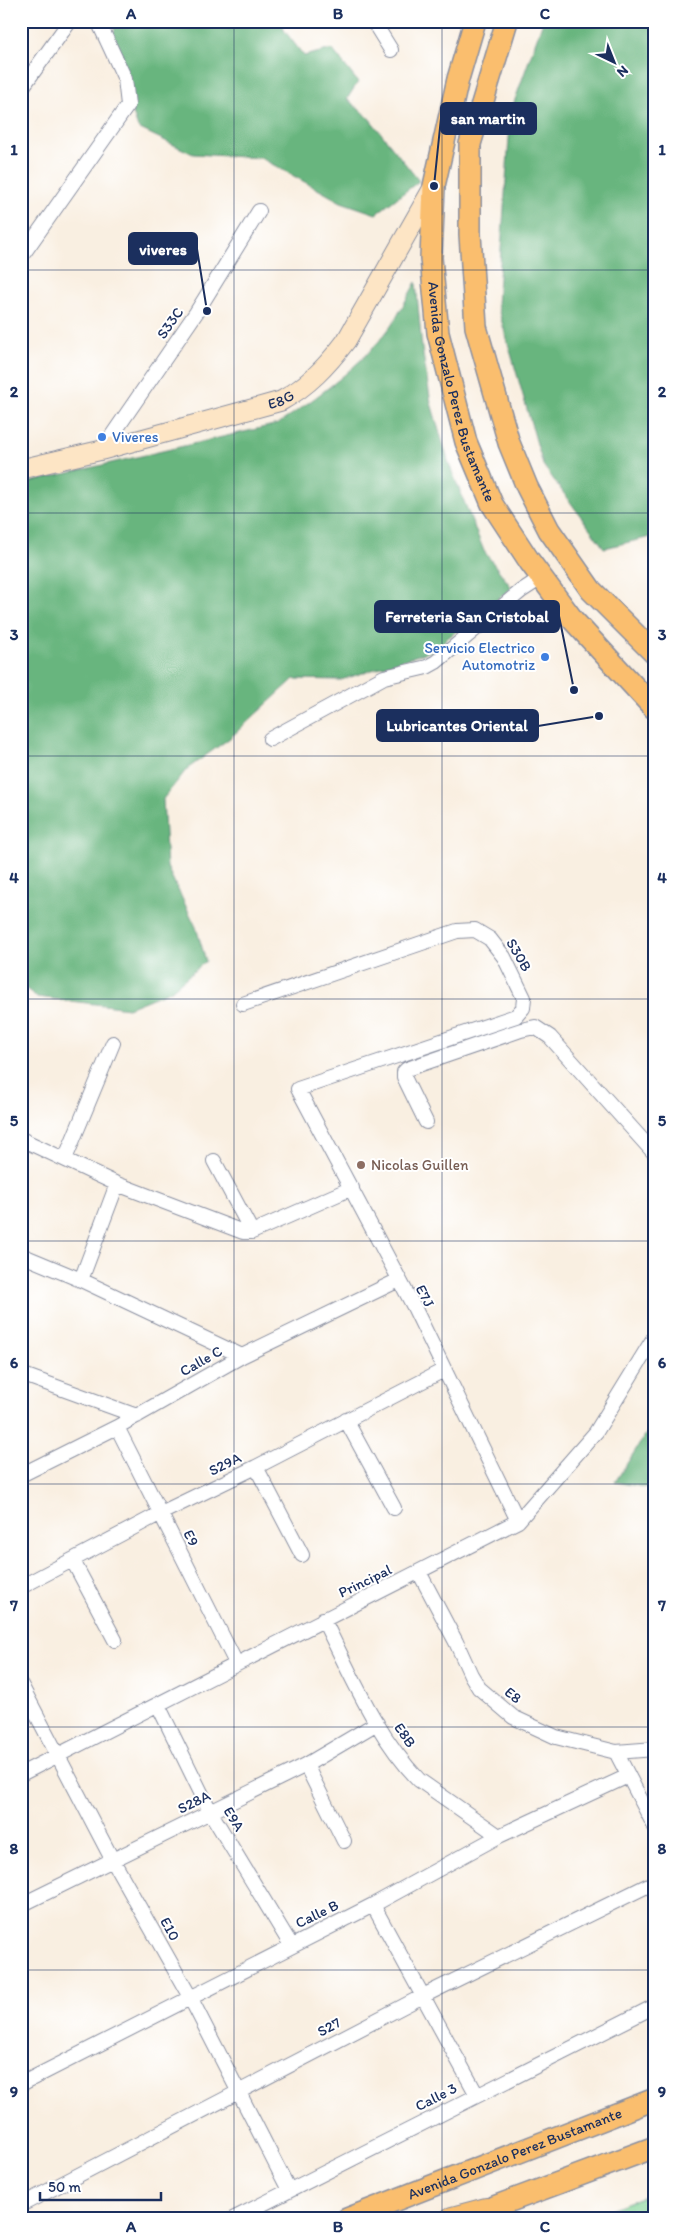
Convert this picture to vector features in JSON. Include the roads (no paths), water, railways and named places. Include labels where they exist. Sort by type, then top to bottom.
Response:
[{"type":"highway","points":[[452,2219],[479,2215]]},
{"type":"main road","name":"Avenida Gonzalo Perez Bustamante","points":[[475,21],[458,79],[434,186],[431,258],[438,333],[464,433],[492,504],[542,578],[573,620],[655,710]]},
{"type":"main road","name":"Avenida Gonzalo Perez Bustamante","points":[[507,21],[470,144],[470,234],[476,327],[509,443],[527,487],[549,530],[591,590],[655,654]]},
{"type":"main road","name":"Avenida Gonzalo Perez Bustamante","points":[[346,2219],[655,2099]]},
{"type":"main road","points":[[479,2215],[655,2147]]},
{"type":"street","points":[[21,89],[70,21]]},
{"type":"street","points":[[21,257],[128,105],[125,79],[98,21]]},
{"type":"street","points":[[374,21],[391,50]]},
{"type":"street","name":"E8G","points":[[21,469],[102,450],[282,401],[299,392],[330,362],[346,341],[434,186]]},
{"type":"street","name":"S33C","points":[[102,450],[196,313],[260,210]]},
{"type":"street","points":[[270,740],[384,677],[432,664],[521,592],[542,578]]},
{"type":"street","name":"S30B","points":[[243,1004],[456,931],[474,930],[490,939],[504,957],[524,998],[523,1008],[516,1016],[298,1089]]},
{"type":"street","points":[[426,1122],[404,1077],[404,1072],[407,1069],[521,1030],[535,1028],[550,1036],[655,1154]]},
{"type":"street","points":[[65,1159],[113,1043]]},
{"type":"street","name":"E7J","points":[[298,1089],[399,1280],[518,1521]]},
{"type":"street","points":[[21,1139],[118,1184],[248,1232],[352,1188]]},
{"type":"street","points":[[214,1160],[248,1232]]},
{"type":"street","points":[[81,1280],[118,1184]]},
{"type":"street","points":[[21,1255],[81,1280],[242,1356]]},
{"type":"street","name":"Calle C","points":[[21,1474],[117,1427],[242,1356],[399,1280]]},
{"type":"street","name":"Principal","points":[[21,1774],[518,1521],[596,1432],[655,1336]]},
{"type":"street","name":"S29A","points":[[21,1588],[161,1514],[444,1370]]},
{"type":"street","points":[[21,1374],[137,1416]]},
{"type":"street","points":[[346,1420],[394,1508]]},
{"type":"street","name":"E9","points":[[117,1427],[236,1663]]},
{"type":"street","points":[[256,1467],[302,1555]]},
{"type":"street","points":[[73,1561],[114,1640]]},
{"type":"street","name":"E8","points":[[419,1572],[456,1642],[470,1675],[479,1688],[513,1717],[556,1737],[616,1752],[655,1749]]},
{"type":"street","name":"E8B","points":[[323,1620],[377,1723],[410,1770],[419,1780],[499,1836]]},
{"type":"street","name":"E10","points":[[21,1685],[112,1859],[190,1996],[289,2190]]},
{"type":"street","name":"E9A","points":[[158,1705],[211,1813],[291,1944]]},
{"type":"street","name":"S28A","points":[[21,1906],[112,1859],[211,1813],[306,1765],[377,1723]]},
{"type":"street","points":[[616,1752],[655,1827]]},
{"type":"street","points":[[306,1765],[344,1841]]},
{"type":"street","name":"Calle B","points":[[21,2084],[291,1944],[373,1905],[499,1836],[628,1776]]},
{"type":"street","name":"S27","points":[[21,2205],[423,1996],[655,1882]]},
{"type":"street","points":[[373,1905],[477,2095]]},
{"type":"street","name":"Calle 3","points":[[233,2219],[655,2006]]},
{"type":"place","name":"san martin","points":[[434,186]]},
{"type":"place","name":"viveres","points":[[207,311]]},
{"type":"place","name":"Viveres","points":[[102,437]]},
{"type":"place","name":"Servicio Electrico Automotriz","points":[[545,657]]},
{"type":"place","name":"Ferreteria San Cristobal","points":[[574,690]]},
{"type":"place","name":"Lubricantes Oriental","points":[[599,716]]},
{"type":"place","name":"Nicolas Guillen","points":[[361,1165]]}]
